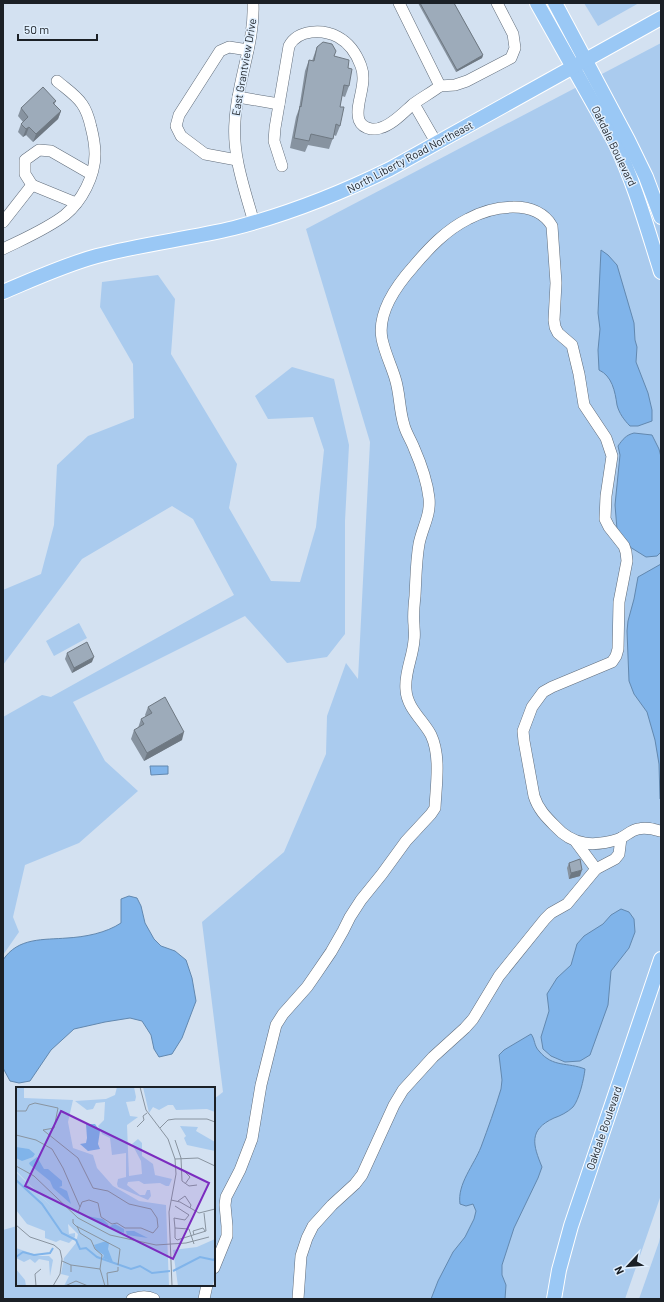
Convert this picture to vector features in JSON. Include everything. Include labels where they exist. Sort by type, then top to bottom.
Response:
[{"type":"main road","name":"Oakdale Boulevard","points":[[537,3],[615,142],[626,165],[661,272]]},
{"type":"main road","name":"Oakdale Boulevard","points":[[555,3],[643,170],[661,217]]},
{"type":"main road","name":"North Liberty Road Northeast","points":[[3,292],[52,271],[95,256],[124,249],[210,234],[254,223],[284,214],[347,190],[390,170],[661,18]]},
{"type":"main road","name":"Oakdale Boulevard","points":[[554,1299],[559,1270],[571,1226],[661,959]]},
{"type":"street","name":"East Grantview Drive","points":[[253,3],[252,27],[234,121],[234,141],[237,160],[254,223]]},
{"type":"street","points":[[399,3],[440,86]]},
{"type":"street","points":[[282,166],[274,141],[274,128],[289,46],[292,40],[298,36],[314,32],[338,37],[348,45],[356,55],[364,75],[358,113],[359,121],[363,126],[371,129],[380,128],[390,123],[440,86],[455,85],[467,81],[511,58],[515,48],[513,34],[496,3]]},
{"type":"street","points":[[237,160],[205,154],[181,136],[176,126],[179,115],[220,51],[229,47],[248,50]]},
{"type":"street","points":[[3,249],[56,221],[66,214],[76,203],[86,188],[91,174],[95,154],[93,135],[87,113],[81,103],[57,81]]},
{"type":"street","points":[[238,97],[279,104]]},
{"type":"street","points":[[414,104],[437,144]]},
{"type":"street","points":[[76,203],[32,185],[25,174],[25,160],[39,150],[51,151],[91,174]]},
{"type":"street","points":[[3,222],[32,185]]},
{"type":"street","points":[[215,1266],[227,1236],[225,1215],[226,1198],[240,1170],[252,1139],[261,1085],[276,1024],[316,974],[361,900],[406,841],[435,808],[437,762],[434,742],[408,700],[406,691],[407,669],[415,638],[416,562],[419,543],[427,522],[429,499],[425,476],[403,424],[398,387],[381,337],[382,324],[386,309],[392,296],[407,274],[430,248],[455,226],[465,220],[496,209],[525,208],[543,215],[549,220],[552,226],[556,283],[555,327],[558,333],[572,345],[584,405],[610,446],[612,456],[606,496],[605,519],[624,546],[627,561],[619,602],[618,649],[616,656],[612,662],[606,665],[580,674],[543,692],[532,707],[523,731],[536,804],[541,812],[559,831],[567,838],[576,842],[598,843],[621,838],[638,829],[648,828],[660,831]]},
{"type":"street","points":[[298,1299],[301,1256],[313,1226],[322,1215],[346,1194],[362,1175],[394,1104],[403,1090],[433,1057],[473,1019],[500,976],[545,919],[551,913],[567,904],[596,869],[616,859],[619,854],[621,838]]},
{"type":"street","points":[[576,842],[596,869]]},
{"type":"street","points":[[204,1299],[207,1286]]},
{"type":"street","points":[[132,1299],[144,1296],[154,1299]]},
{"type":"shaded area","points":[[584,3],[639,3],[598,26]]},
{"type":"shaded area","points":[[661,43],[661,1195],[625,1299],[3,1299],[3,1230],[16,1226],[16,1286],[215,1286],[215,1098],[223,1092],[202,922],[284,852],[326,754],[327,716],[346,663],[358,679],[370,442],[306,229]]},
{"type":"shaded area","points":[[601,250],[617,265],[634,323],[637,347],[636,362],[648,393],[652,410],[652,421],[638,426],[630,426],[620,414],[612,384],[607,376],[599,370],[598,350],[600,329],[598,313]]},
{"type":"shaded area","points":[[158,275],[175,299],[171,354],[237,464],[229,508],[271,581],[300,582],[316,527],[324,450],[313,417],[268,419],[255,396],[292,367],[334,379],[349,445],[345,521],[345,634],[327,657],[287,663],[245,616],[73,702],[105,761],[138,791],[79,843],[25,865],[13,917],[19,932],[3,955],[3,717],[42,695],[51,697],[234,595],[193,519],[172,506],[82,559],[3,665],[3,590],[41,574],[54,525],[57,465],[88,436],[134,418],[133,364],[100,307],[102,282]]},
{"type":"shaded area","points":[[634,433],[652,435],[661,457],[661,552],[657,556],[646,557],[630,547],[617,529],[615,505],[620,455],[618,446],[625,438]]},
{"type":"shaded area","points":[[661,564],[660,799],[659,764],[655,740],[647,712],[634,694],[629,681],[627,631],[638,577]]},
{"type":"shaded area","points":[[79,623],[87,638],[54,656],[46,641]]},
{"type":"shaded area","points":[[150,766],[168,766],[168,774],[151,775]]},
{"type":"shaded area","points":[[129,896],[137,898],[141,906],[145,923],[154,939],[161,946],[175,951],[186,960],[192,978],[196,1001],[182,1038],[172,1054],[159,1057],[154,1049],[151,1035],[142,1021],[130,1018],[105,1022],[74,1029],[51,1050],[30,1081],[19,1083],[10,1081],[3,1068],[3,960],[16,947],[24,943],[88,935],[102,932],[121,923],[121,899]]},
{"type":"shaded area","points":[[621,909],[629,912],[634,919],[635,932],[629,948],[611,971],[608,1005],[590,1055],[580,1061],[565,1062],[551,1056],[543,1049],[541,1037],[549,1011],[547,994],[557,978],[571,965],[577,944],[584,936],[603,924],[611,915]]},
{"type":"shaded area","points":[[531,1034],[537,1049],[550,1060],[585,1069],[579,1095],[573,1107],[564,1114],[546,1123],[536,1133],[536,1152],[542,1167],[514,1228],[502,1265],[502,1275],[506,1285],[505,1299],[431,1299],[438,1281],[453,1252],[465,1237],[474,1219],[476,1211],[473,1204],[466,1206],[460,1204],[461,1189],[463,1182],[481,1147],[501,1089],[502,1080],[499,1055],[504,1050]]},
{"type":"shaded area","points":[[661,1233],[661,1299],[639,1299],[659,1242]]},
{"type":"building","points":[[420,3],[454,3],[483,55],[457,70]]},
{"type":"building","points":[[323,42],[332,44],[336,51],[334,56],[349,60],[348,68],[352,69],[349,86],[344,85],[340,107],[344,107],[340,126],[336,124],[333,139],[311,134],[309,141],[294,138],[309,60],[314,61],[317,47]]},
{"type":"building","points":[[43,87],[56,101],[53,103],[61,111],[36,134],[29,127],[26,129],[21,124],[28,117],[21,108]]},
{"type":"building","points":[[87,642],[94,657],[74,668],[67,653]]},
{"type":"building","points":[[165,697],[184,732],[147,753],[134,730],[144,724],[141,719],[152,713],[148,707]]},
{"type":"building","points":[[580,859],[582,870],[571,873],[569,863]]}]
